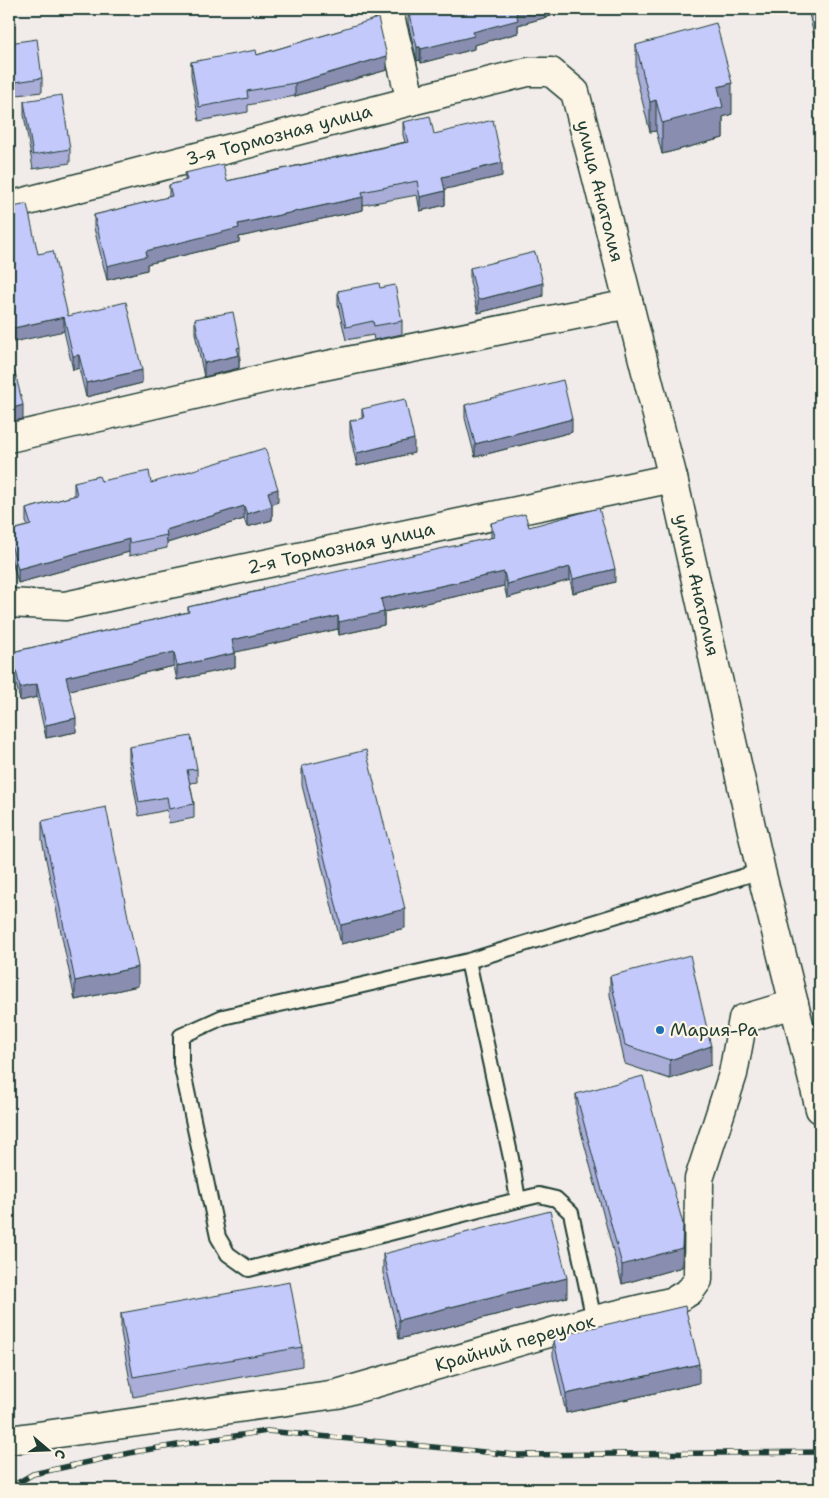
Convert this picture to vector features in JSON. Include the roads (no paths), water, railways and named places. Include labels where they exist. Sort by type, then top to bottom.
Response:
[{"type":"street","points":[[388,9],[411,101]]},
{"type":"street","name":"3-я Тормозная улица","points":[[9,206],[528,72],[551,72]]},
{"type":"street","name":"улица Анатолия","points":[[551,72],[574,92],[672,478],[761,871],[820,1108]]},
{"type":"street","points":[[9,438],[284,374],[629,304]]},
{"type":"street","name":"2-я Тормозная улица","points":[[9,603],[66,606],[672,478]]},
{"type":"street","name":"Крайний переулок","points":[[9,1440],[337,1394],[594,1320],[674,1301],[690,1291],[698,1280],[699,1179],[733,1074],[743,1019],[794,1004]]},
{"type":"lane","points":[[594,1320],[571,1213],[556,1199],[539,1195],[249,1269],[228,1254],[218,1237],[181,1063],[180,1036],[232,1015],[468,961],[761,871]]},
{"type":"lane","points":[[468,961],[511,1158],[518,1200]]},
{"type":"railway","points":[[9,1488],[33,1474],[139,1451],[267,1431],[516,1455],[820,1452]]},
{"type":"place","name":"Мария-Ра","points":[[660,1030]]}]
